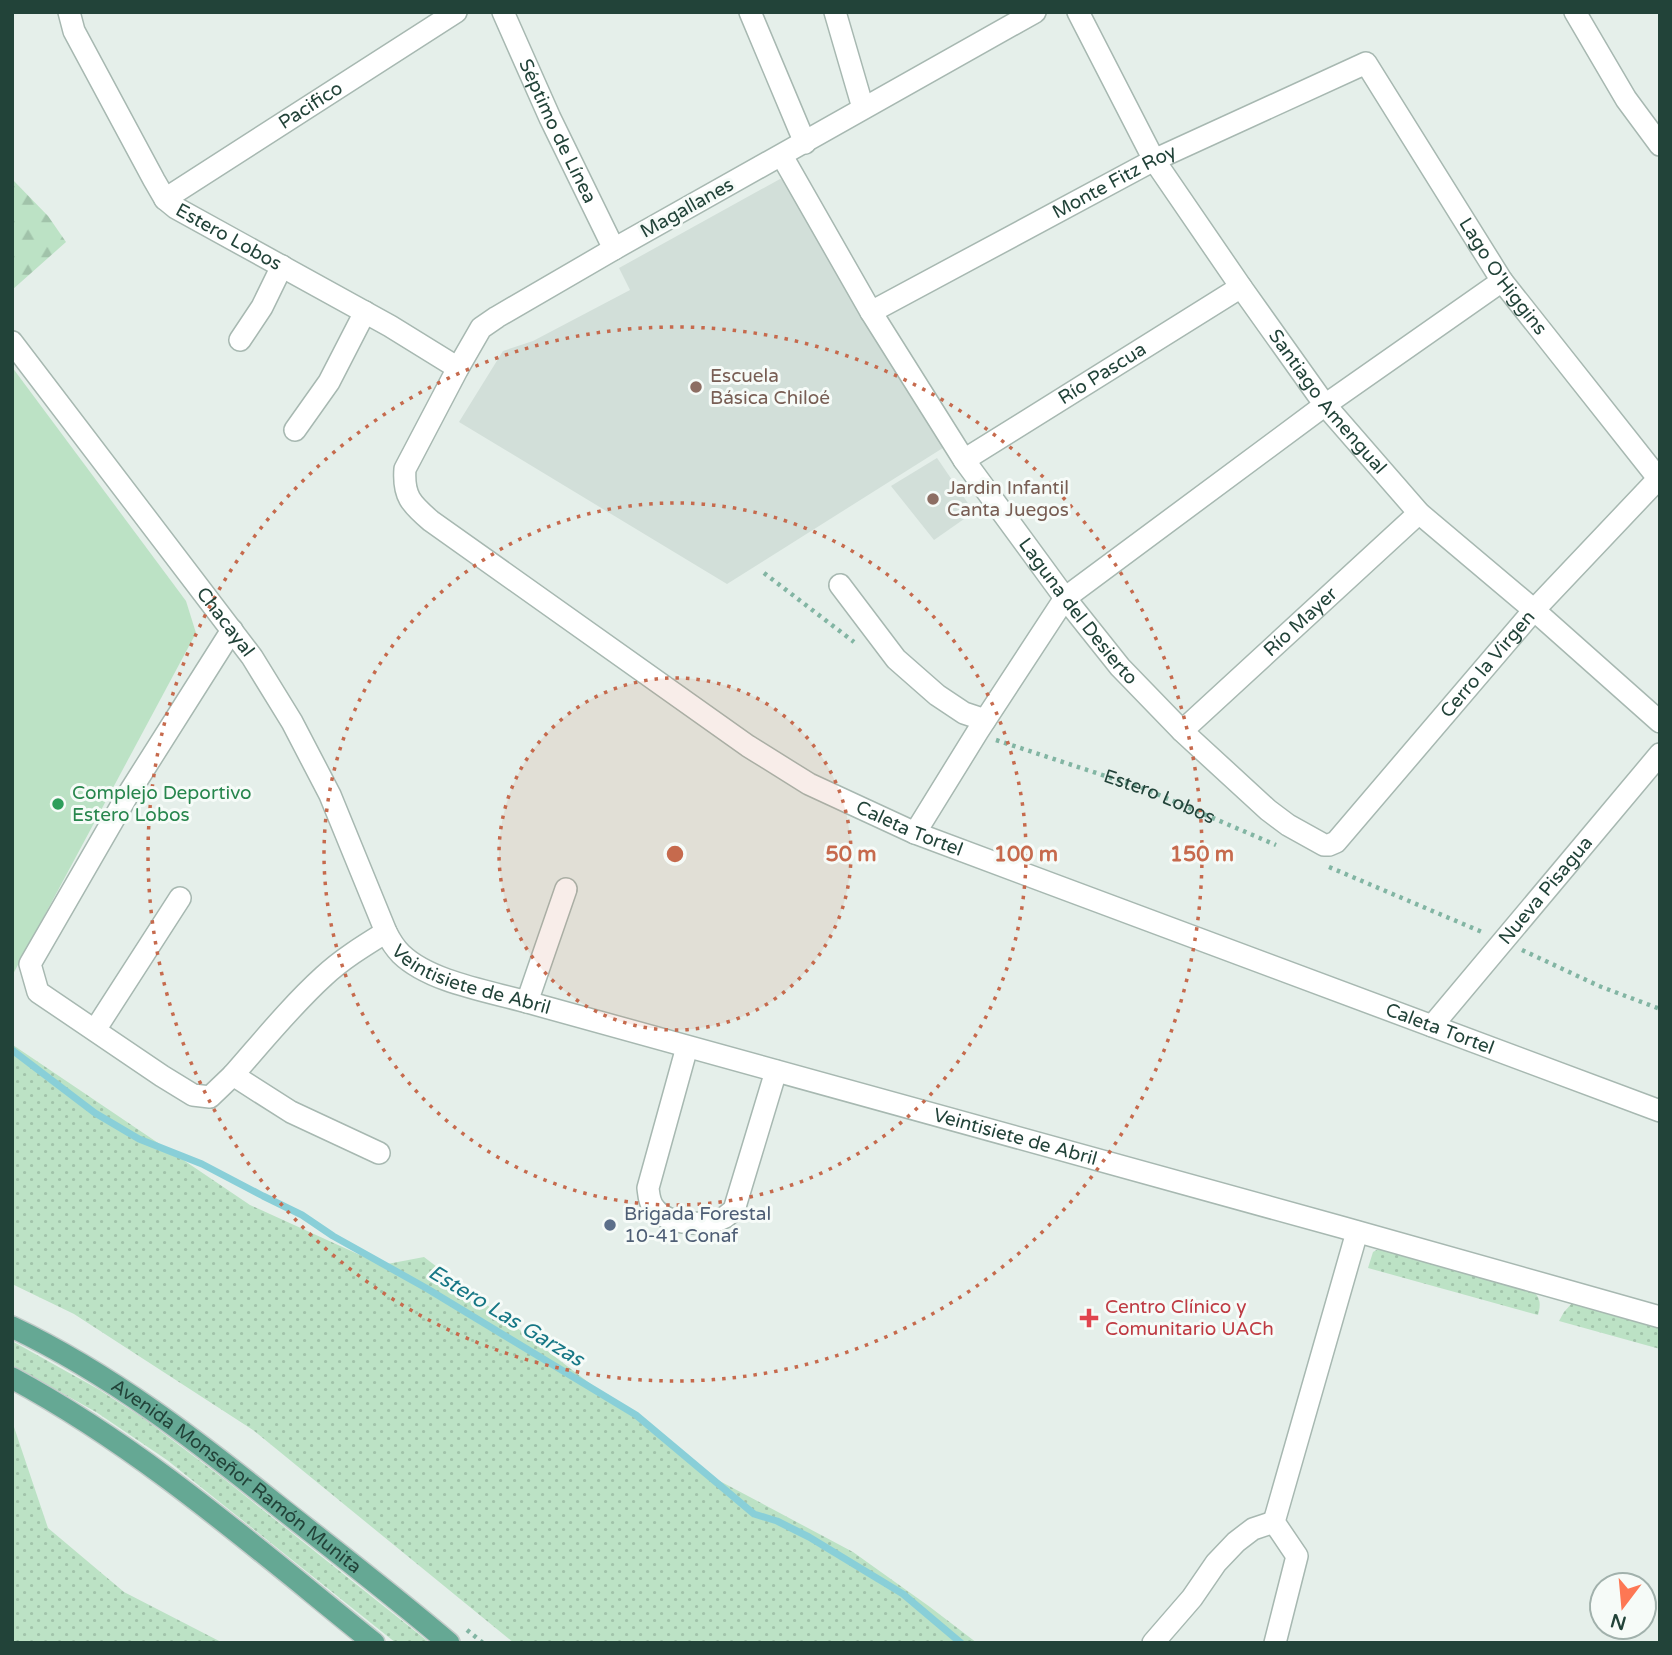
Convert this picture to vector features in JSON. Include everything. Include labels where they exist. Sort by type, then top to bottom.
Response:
[{"type":"main road","name":"Avenida Monseñor Ramón Munita","points":[[12,1327],[78,1360],[150,1408],[216,1456],[449,1643]]},
{"type":"main road","points":[[12,1378],[76,1414],[131,1451],[374,1643]]},
{"type":"street","name":"Estero Lobos","points":[[58,12],[72,22],[165,199],[176,208],[365,312],[458,368]]},
{"type":"street","name":"Pacifico","points":[[165,199],[457,12]]},
{"type":"street","name":"Séptimo de Línea","points":[[503,12],[550,118],[614,248]]},
{"type":"street","points":[[750,12],[805,143]]},
{"type":"street","points":[[835,12],[863,108]]},
{"type":"street","name":"Magallanes","points":[[405,469],[481,328],[614,248],[1035,12]]},
{"type":"street","name":"Santiago Amengual","points":[[1078,12],[1154,160],[1325,405],[1419,513],[1660,722]]},
{"type":"street","points":[[1575,12],[1626,99],[1660,145]]},
{"type":"street","name":"Monte Fitz Roy","points":[[871,313],[1154,160],[1366,63]]},
{"type":"street","name":"Lago O'Higgins","points":[[1366,63],[1502,281],[1659,478]]},
{"type":"street","name":"Laguna del Desierto","points":[[782,156],[871,313],[964,460],[1065,598],[1120,667],[1182,731],[1268,810],[1316,841]]},
{"type":"street","points":[[240,340],[262,307],[282,266]]},
{"type":"street","points":[[915,832],[1065,598],[1325,405],[1502,281]]},
{"type":"street","name":"Río Pascua","points":[[964,460],[1241,287]]},
{"type":"street","points":[[295,430],[328,382],[365,312]]},
{"type":"street","name":"Chacayal","points":[[12,342],[252,657],[292,722],[330,795],[386,932]]},
{"type":"street","name":"Caleta Tortel","points":[[405,469],[407,497],[431,521],[748,746],[809,784],[915,832],[1660,1111]]},
{"type":"street","name":"Cerro la Virgen","points":[[1316,841],[1329,845],[1336,842],[1534,610],[1659,478]]},
{"type":"street","name":"Río Mayer","points":[[1182,731],[1419,513]]},
{"type":"street","points":[[840,585],[896,659],[937,695],[982,726]]},
{"type":"street","points":[[232,630],[127,796],[30,964],[38,992],[193,1095],[210,1097],[325,974],[386,932]]},
{"type":"street","name":"Nueva Pisagua","points":[[1432,1026],[1660,754]]},
{"type":"street","points":[[527,1002],[566,889]]},
{"type":"street","points":[[95,1030],[180,898]]},
{"type":"street","name":"Veintisiete de Abril","points":[[386,932],[399,953],[439,978],[1660,1317]]},
{"type":"street","points":[[687,1046],[648,1188],[650,1201],[656,1211],[683,1223],[716,1220],[733,1210],[776,1071]]},
{"type":"street","points":[[233,1075],[291,1112],[379,1153]]},
{"type":"street","points":[[1274,1522],[1357,1232]]},
{"type":"street","points":[[1153,1643],[1230,1549],[1253,1529],[1274,1522]]},
{"type":"street","points":[[1274,1522],[1297,1556],[1275,1643]]},
{"type":"path","points":[[764,573],[858,645]]},
{"type":"path","name":"Estero Lobos","points":[[982,726],[1002,743],[1145,789],[1287,850]]},
{"type":"path","points":[[1325,865],[1503,941],[1599,986],[1660,1009]]},
{"type":"shaded area","name":"Escuela Básica Chiloé","points":[[780,179],[793,183],[946,446],[727,584],[459,422],[503,351],[533,341],[630,290],[619,268]]},
{"type":"shaded area","name":"Jardin Infantil Canta Juegos","points":[[937,458],[974,512],[934,540],[891,486]]},
{"type":"green space","points":[[12,179],[48,216],[66,242],[12,290]]},
{"type":"green space","name":"Complejo Deportivo Estero Lobos","points":[[12,367],[186,601],[196,633],[12,976]]},
{"type":"green space","points":[[12,1043],[250,1205],[382,1265],[424,1257],[714,1478],[853,1552],[977,1643],[514,1643],[253,1430],[74,1314],[12,1284]]},
{"type":"green space","points":[[1380,1248],[1530,1290],[1539,1301],[1538,1315],[1368,1268],[1373,1252]]},
{"type":"green space","points":[[1573,1302],[1660,1326],[1660,1349],[1559,1321]]},
{"type":"green space","points":[[12,1341],[98,1389],[143,1418],[430,1643],[396,1643],[167,1460],[96,1412],[12,1365]]},
{"type":"green space","points":[[12,1426],[48,1528],[124,1592],[223,1643],[12,1643]]},
{"type":"waterway","name":"Estero Las Garzas","points":[[12,1050],[95,1113],[139,1139],[202,1164],[302,1215],[636,1415],[754,1514],[777,1521],[809,1537],[903,1594],[961,1643]]},
{"type":"place","name":"Escuela Básica Chiloé","points":[[696,387]]},
{"type":"place","name":"Jardin Infantil Canta Juegos","points":[[933,499]]},
{"type":"place","name":"Complejo Deportivo Estero Lobos","points":[[58,804]]},
{"type":"place","name":"Brigada Forestal 10-41 Conaf","points":[[610,1225]]},
{"type":"place","name":"Centro Clínico y Comunitario UACh","points":[[1089,1318]]}]
